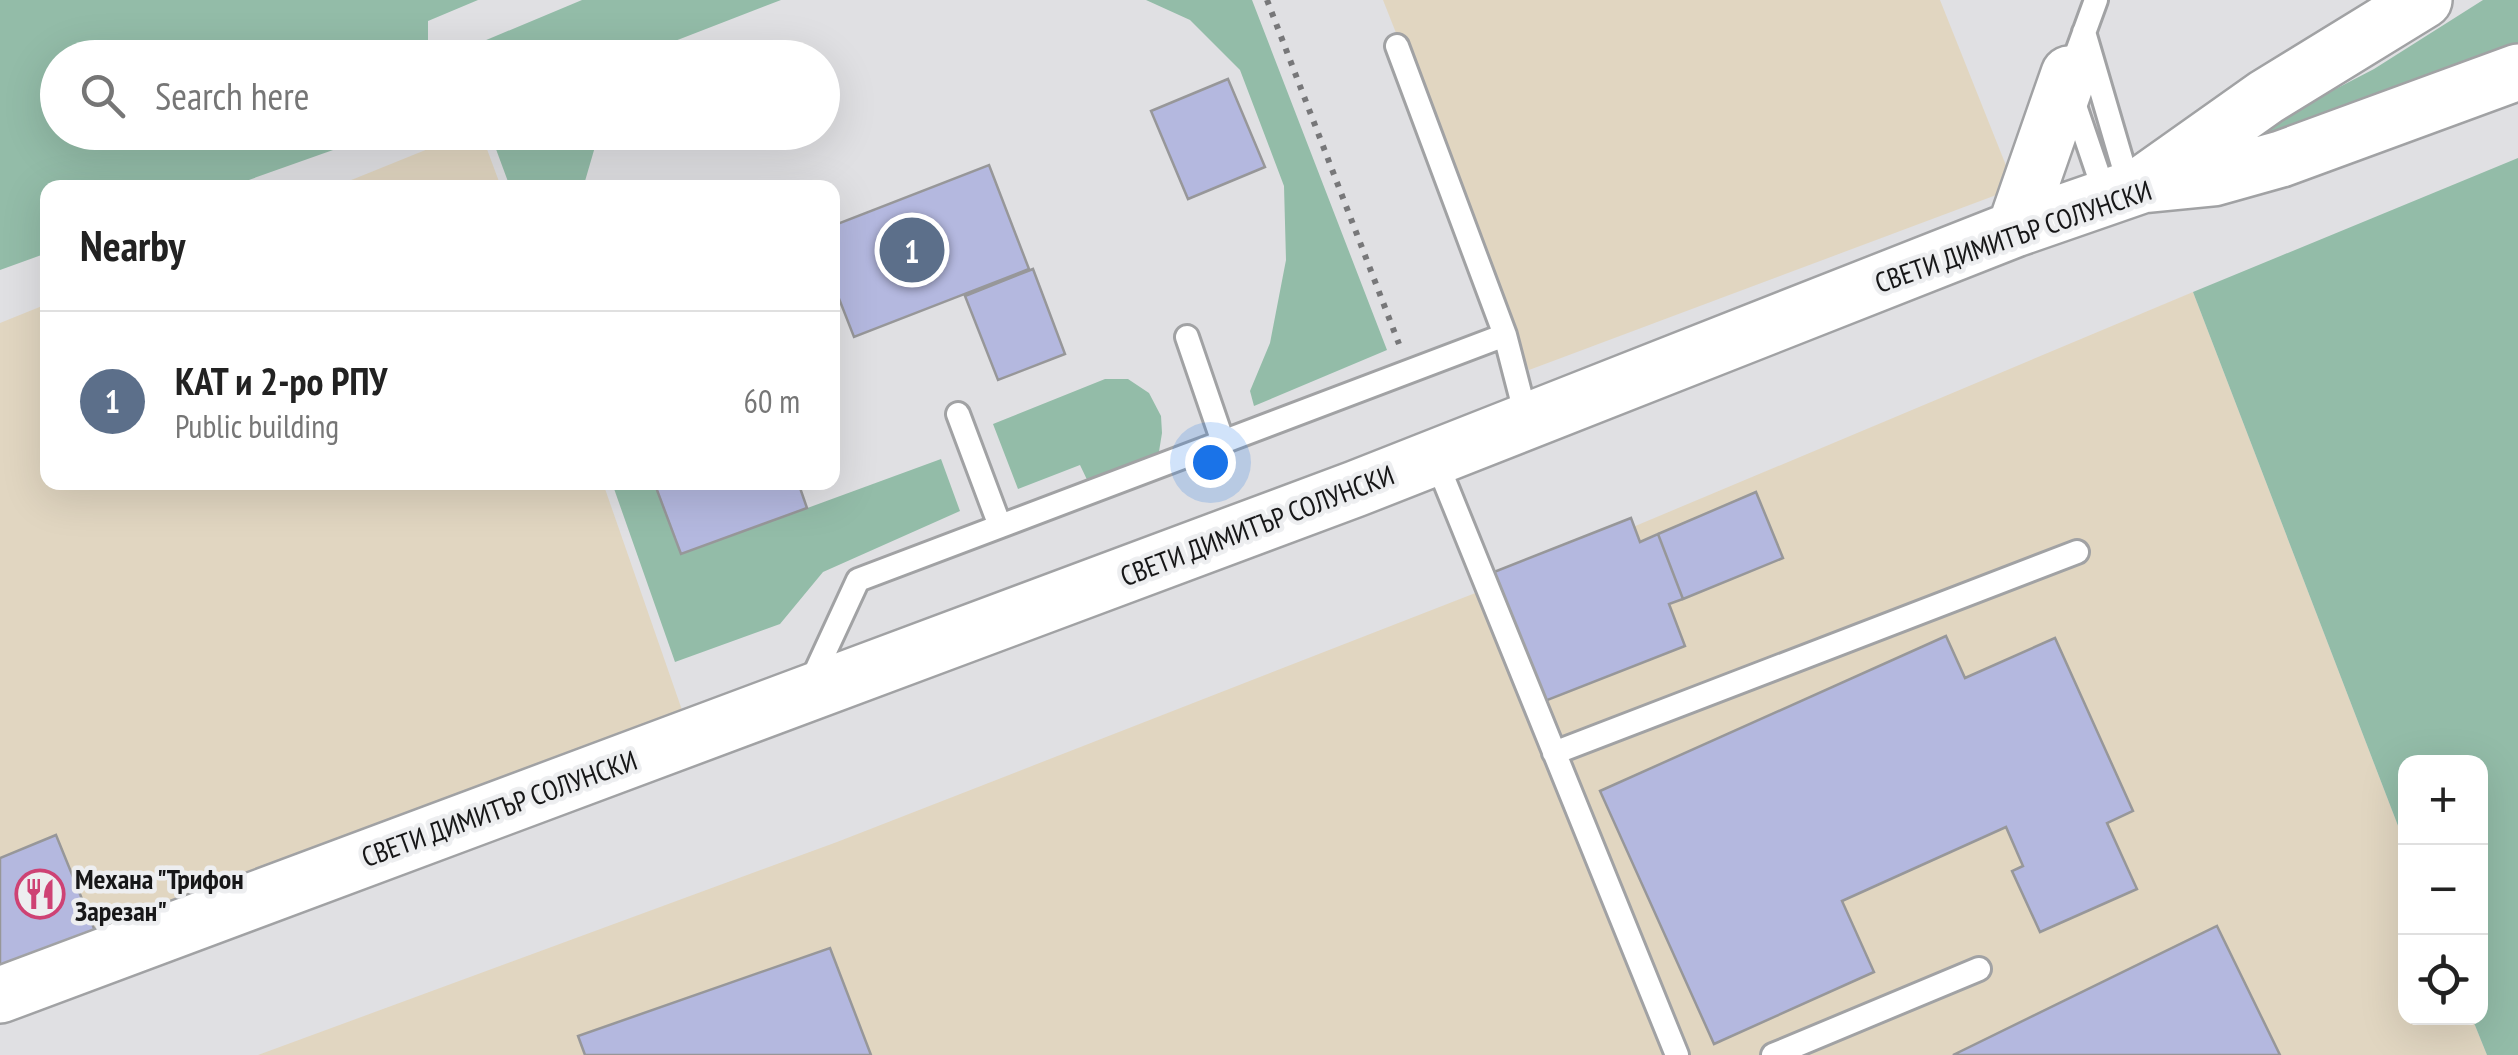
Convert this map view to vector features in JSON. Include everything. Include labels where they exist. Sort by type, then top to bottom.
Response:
[{"type":"main road","points":[[2126,190],[2424,0]]},
{"type":"main road","points":[[2015,229],[2076,53]]},
{"type":"main road","name":"СВЕТИ ДИМИТЪР СОЛУНСКИ","points":[[0,994],[1435,458],[2015,229],[2126,190],[2213,178],[2281,160],[2518,72]]},
{"type":"lane","points":[[2096,0],[2076,53],[2072,97],[2126,190]]},
{"type":"lane","points":[[1397,46],[1504,335],[1527,421]]},
{"type":"lane","points":[[2076,53],[2126,190]]},
{"type":"lane","points":[[805,694],[858,580],[1504,335]]},
{"type":"lane","points":[[1186,337],[1223,442]]},
{"type":"lane","points":[[958,414],[1000,526]]},
{"type":"lane","points":[[1435,458],[1677,1055]]},
{"type":"lane","points":[[1554,752],[2077,552]]},
{"type":"lane","points":[[1773,1055],[1979,969]]},
{"type":"path","points":[[1267,0],[1409,371]]},
{"type":"shaded area","points":[[1383,0],[1940,0],[2015,188],[1529,370]]},
{"type":"shaded area","points":[[425,150],[487,150],[498,180],[351,180]]},
{"type":"shaded area","points":[[2193,292],[2398,826],[2398,1025],[2475,1025],[2487,1055],[258,1055],[837,842],[1478,592]]},
{"type":"shaded area","points":[[40,307],[40,490],[605,490],[682,710],[0,967],[0,323]]},
{"type":"green space","points":[[0,0],[478,0],[428,21],[428,40],[40,40],[40,150],[333,150],[249,180],[40,180],[40,256],[0,270]]},
{"type":"green space","points":[[582,0],[781,0],[678,40],[486,40]]},
{"type":"green space","points":[[1146,0],[1252,0],[1387,350],[1254,406],[1250,391],[1270,343],[1286,260],[1284,186],[1240,70],[1190,20]]},
{"type":"green space","points":[[2483,0],[2518,0],[2518,53],[2398,100],[2224,147],[2374,69]]},
{"type":"green space","points":[[497,150],[594,150],[585,180],[507,180]]},
{"type":"green space","points":[[2518,158],[2518,1055],[2487,1055],[2475,1025],[2488,1025],[2488,755],[2398,755],[2398,826],[2193,292]]},
{"type":"green space","points":[[1105,379],[1128,379],[1149,393],[1161,416],[1157,464],[1091,488],[1080,465],[1018,489],[993,424]]},
{"type":"green space","points":[[941,459],[960,511],[823,572],[780,624],[675,662],[614,490],[657,490],[682,554]]},
{"type":"building","points":[[1228,79],[1265,167],[1188,199],[1151,111]]},
{"type":"building","points":[[989,165],[1029,269],[854,337],[840,301],[840,223]]},
{"type":"building","points":[[1033,269],[1065,354],[998,380],[965,296]]},
{"type":"building","points":[[657,490],[801,490],[807,508],[681,554]]},
{"type":"building","points":[[1756,492],[1783,558],[1683,599],[1658,534]]},
{"type":"building","points":[[1631,518],[1640,542],[1658,534],[1683,599],[1669,604],[1685,646],[1545,701],[1494,572]]},
{"type":"building","points":[[1946,636],[1965,678],[2055,638],[2133,811],[2107,823],[2137,889],[2040,932],[2012,871],[2023,866],[2006,827],[1842,901],[1874,972],[1714,1044],[1600,791]]},
{"type":"building","name":"Механа \"Трифон Зарезан\"","points":[[56,835],[95,931],[0,967],[0,858]]},
{"type":"building","points":[[2217,926],[2280,1055],[1953,1055]]},
{"type":"building","points":[[830,948],[871,1055],[585,1055],[578,1036]]},
{"type":"place","name":"КАТ и 2-ро РПУ","points":[[912,250]]},
{"type":"place","name":"Механа \"Трифон Зарезан\"","points":[[40,894]]}]
